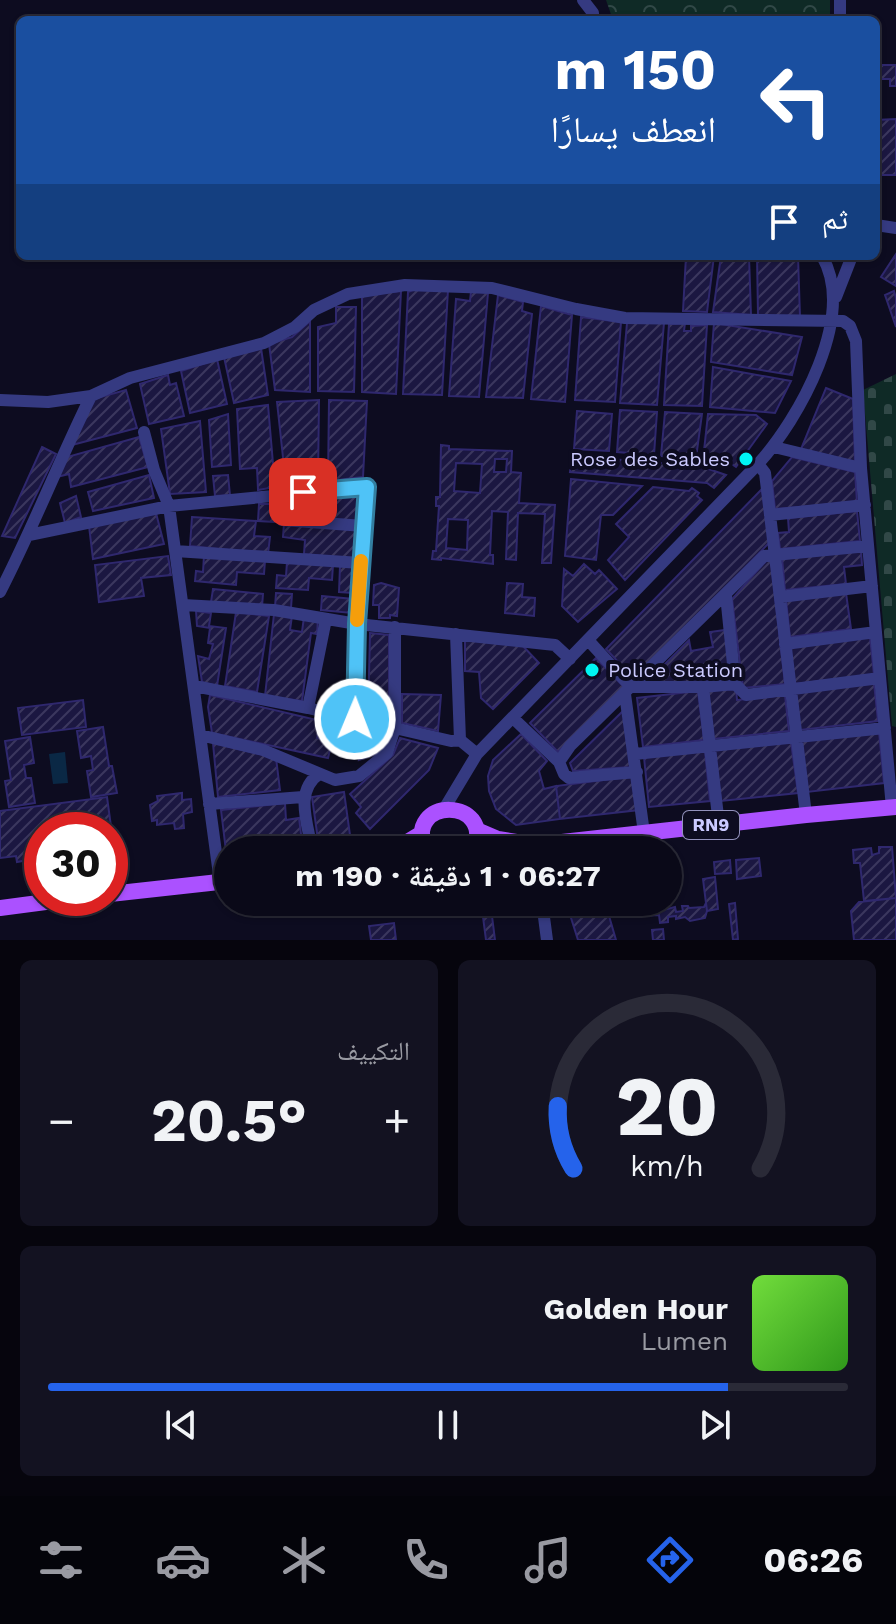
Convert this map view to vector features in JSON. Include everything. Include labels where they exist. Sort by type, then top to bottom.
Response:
[{"type":"main road","name":"RN9","points":[[621,836],[894,808]]},
{"type":"main road","points":[[425,836],[429,818],[444,809],[463,812],[469,817],[477,830],[476,836]]},
{"type":"main road","name":"RN9","points":[[477,830],[491,836]]},
{"type":"main road","points":[[128,892],[214,882]]},
{"type":"main road","points":[[0,908],[24,905]]},
{"type":"street","points":[[444,809],[477,754],[774,447],[808,387],[831,321],[832,277],[824,260]]},
{"type":"street","points":[[833,303],[849,260]]},
{"type":"street","points":[[0,400],[48,402],[91,396],[130,378],[264,343],[295,327],[314,310],[348,294],[405,285],[492,288],[625,318],[847,322],[856,341],[861,468],[894,808]]},
{"type":"street","points":[[0,592],[91,396]]},
{"type":"street","points":[[144,432],[154,470],[169,506],[215,836]]},
{"type":"street","points":[[774,447],[861,468]]},
{"type":"street","points":[[758,464],[765,473],[806,815]]},
{"type":"street","points":[[29,535],[169,506],[367,487],[357,624],[355,719]]},
{"type":"street","points":[[770,515],[865,505]]},
{"type":"street","points":[[282,520],[364,526]]},
{"type":"street","points":[[559,762],[570,746],[764,556],[868,546]]},
{"type":"street","points":[[175,551],[361,563]]},
{"type":"street","points":[[780,597],[872,586]]},
{"type":"street","points":[[726,595],[735,684],[746,695],[880,678]]},
{"type":"street","points":[[183,605],[274,610],[357,624],[555,645],[570,659]]},
{"type":"street","points":[[308,708],[326,619]]},
{"type":"street","points":[[200,735],[263,750],[335,780],[359,776],[387,753],[395,728],[395,627]]},
{"type":"street","points":[[785,644],[876,632]]},
{"type":"street","points":[[456,634],[460,740]]},
{"type":"street","points":[[588,640],[628,690],[644,833]]},
{"type":"street","points":[[628,690],[735,684]]},
{"type":"street","points":[[194,686],[451,741],[460,740],[477,754]]},
{"type":"street","points":[[703,687],[719,825]]},
{"type":"street","points":[[513,718],[559,762],[569,778],[637,772]]},
{"type":"street","points":[[635,754],[885,728]]},
{"type":"street","points":[[310,836],[303,797],[305,786],[319,774]]},
{"type":"street","points":[[463,812],[465,777]]},
{"type":"street","points":[[209,804],[303,797]]},
{"type":"street","points":[[544,916],[547,940]]},
{"type":"green space","points":[[606,0],[830,0],[830,16],[612,16]]},
{"type":"green space","points":[[896,374],[896,727],[892,726],[863,390]]},
{"type":"water","points":[[65,752],[68,783],[53,784],[49,754]]},
{"type":"building","points":[[880,65],[896,65],[896,86],[890,86],[890,79],[880,79]]},
{"type":"building","points":[[896,119],[896,175],[880,175],[880,120]]},
{"type":"building","points":[[896,254],[896,286],[881,277]]},
{"type":"building","points":[[686,260],[714,260],[707,312],[683,311]]},
{"type":"building","points":[[720,260],[749,260],[751,315],[713,312]]},
{"type":"building","points":[[757,260],[798,260],[800,317],[758,315]]},
{"type":"building","points":[[418,288],[448,290],[442,395],[403,394],[408,292]]},
{"type":"building","points":[[401,291],[396,394],[362,392],[362,295]]},
{"type":"building","points":[[471,291],[488,293],[479,397],[449,396],[456,299],[470,301]]},
{"type":"building","points":[[894,291],[896,298],[896,327],[885,295]]},
{"type":"building","points":[[498,295],[523,302],[522,311],[532,314],[523,398],[486,397]]},
{"type":"building","points":[[541,306],[572,315],[565,402],[531,399]]},
{"type":"building","points":[[336,307],[356,307],[354,392],[318,391],[318,327],[336,323]]},
{"type":"building","points":[[581,317],[621,322],[615,402],[575,400]]},
{"type":"building","points":[[310,321],[310,392],[275,390],[269,344],[292,337]]},
{"type":"building","points":[[627,323],[664,323],[657,405],[620,403]]},
{"type":"building","points":[[685,323],[684,331],[691,331],[691,326],[707,325],[702,406],[664,405],[669,324]]},
{"type":"building","points":[[714,323],[802,337],[792,375],[711,362]]},
{"type":"building","points":[[261,348],[268,395],[234,403],[224,357]]},
{"type":"building","points":[[217,359],[227,404],[190,413],[181,371]]},
{"type":"building","points":[[713,367],[791,381],[775,413],[710,407]]},
{"type":"building","points":[[168,375],[170,385],[176,383],[184,416],[149,424],[140,384]]},
{"type":"building","points":[[826,388],[853,399],[855,462],[801,449]]},
{"type":"building","points":[[126,390],[137,428],[72,445],[93,399]]},
{"type":"building","points":[[319,400],[318,482],[286,485],[277,402]]},
{"type":"building","points":[[329,400],[367,401],[363,477],[328,481]]},
{"type":"building","points":[[268,405],[275,487],[258,490],[257,468],[240,469],[237,409]]},
{"type":"building","points":[[620,410],[657,412],[654,455],[617,452]]},
{"type":"building","points":[[577,411],[612,414],[609,451],[574,449]]},
{"type":"building","points":[[665,412],[702,414],[696,458],[661,456]]},
{"type":"building","points":[[228,414],[231,465],[212,467],[209,420]]},
{"type":"building","points":[[708,414],[756,415],[767,424],[736,467],[727,461],[703,460]]},
{"type":"building","points":[[200,421],[206,492],[170,494],[161,429]]},
{"type":"building","points":[[139,437],[148,467],[71,487],[69,474],[57,477],[67,457]]},
{"type":"building","points":[[441,445],[449,446],[449,449],[512,451],[511,472],[521,473],[519,503],[555,505],[551,563],[542,563],[545,514],[518,513],[516,560],[506,559],[508,512],[492,511],[490,555],[493,555],[493,564],[432,559],[433,551],[436,551],[439,506],[436,506],[436,497],[440,497]],"holes":[[[495,459],[507,459],[506,472],[494,472]],[[456,463],[482,464],[480,493],[454,491]],[[448,519],[468,520],[467,550],[446,548]]]},
{"type":"building","points":[[42,447],[56,454],[15,538],[2,536]]},
{"type":"building","points":[[572,456],[700,466],[726,475],[714,488],[707,483],[570,472]]},
{"type":"building","points":[[792,457],[855,472],[857,502],[775,509],[772,481]]},
{"type":"building","points":[[149,475],[154,498],[93,511],[88,492]]},
{"type":"building","points":[[228,475],[230,495],[215,496],[213,476]]},
{"type":"building","points":[[571,479],[642,486],[613,515],[601,515],[596,560],[565,556]]},
{"type":"building","points":[[653,487],[689,491],[692,488],[702,500],[625,580],[608,560],[629,537],[616,524]]},
{"type":"building","points":[[762,489],[770,542],[635,680],[606,649]]},
{"type":"building","points":[[362,493],[360,522],[330,519],[332,506],[288,505],[286,498]]},
{"type":"building","points":[[76,496],[81,517],[65,523],[60,503]]},
{"type":"building","points":[[259,504],[277,504],[274,522],[258,521]]},
{"type":"building","points":[[857,511],[860,541],[780,549],[778,533],[789,532],[788,518]]},
{"type":"building","points":[[156,513],[164,544],[93,559],[89,526]]},
{"type":"building","points":[[192,517],[256,521],[254,536],[270,537],[268,554],[190,546]]},
{"type":"building","points":[[284,523],[359,529],[357,560],[304,554],[305,540],[283,537]]},
{"type":"building","points":[[861,551],[862,565],[844,567],[846,584],[785,590],[782,558]]},
{"type":"building","points":[[204,555],[265,561],[264,574],[237,572],[236,585],[195,581],[196,571],[203,572]]},
{"type":"building","points":[[168,556],[171,575],[141,578],[144,596],[99,602],[95,565]]},
{"type":"building","points":[[771,560],[785,684],[743,688],[732,599],[766,561]]},
{"type":"building","points":[[287,562],[333,565],[332,580],[309,578],[308,590],[276,588],[277,575],[286,576]]},
{"type":"building","points":[[584,564],[595,574],[599,570],[617,589],[578,622],[562,606],[564,569],[573,576]]},
{"type":"building","points":[[340,566],[355,566],[353,593],[339,592]]},
{"type":"building","points":[[381,583],[399,588],[397,616],[379,618],[379,605],[373,605],[374,585]]},
{"type":"building","points":[[507,583],[523,584],[522,597],[535,598],[534,616],[505,613]]},
{"type":"building","points":[[213,589],[263,594],[262,607],[211,602]]},
{"type":"building","points":[[276,593],[292,594],[291,608],[275,607]]},
{"type":"building","points":[[846,593],[851,629],[790,637],[786,600]]},
{"type":"building","points":[[322,596],[353,599],[352,613],[321,610]]},
{"type":"building","points":[[196,611],[211,613],[209,626],[226,628],[217,686],[202,682],[198,656],[209,659],[213,644],[208,643],[210,628],[197,626]]},
{"type":"building","points":[[236,612],[269,616],[257,692],[225,686]]},
{"type":"building","points":[[274,614],[292,616],[290,630],[302,632],[304,617],[318,619],[317,634],[311,633],[302,701],[265,696]]},
{"type":"building","points":[[725,630],[730,678],[662,685],[659,670],[689,640],[691,651],[713,647],[710,632]]},
{"type":"building","points":[[370,633],[389,635],[389,722],[368,717]]},
{"type":"building","points":[[870,637],[874,675],[794,684],[790,646]]},
{"type":"building","points":[[465,639],[521,644],[539,663],[493,709],[481,698],[479,672],[465,671]]},
{"type":"building","points":[[596,658],[625,688],[558,752],[530,723]]},
{"type":"building","points":[[874,683],[878,721],[800,730],[795,692]]},
{"type":"building","points":[[736,687],[737,700],[785,695],[789,731],[713,739],[708,690]]},
{"type":"building","points":[[698,691],[704,740],[643,747],[637,698]]},
{"type":"building","points":[[402,694],[441,695],[438,731],[402,723]]},
{"type":"building","points":[[210,695],[321,721],[317,738],[332,742],[328,758],[212,733],[208,707]]},
{"type":"building","points":[[83,700],[86,727],[22,735],[18,708]]},
{"type":"building","points":[[624,710],[631,767],[573,771],[570,763]]},
{"type":"building","points":[[366,726],[390,734],[385,751],[359,760]]},
{"type":"building","points":[[103,727],[117,793],[91,797],[87,771],[93,770],[91,756],[81,758],[77,731]]},
{"type":"building","points":[[879,732],[884,783],[807,792],[801,741]]},
{"type":"building","points":[[521,734],[547,761],[539,771],[544,789],[556,786],[560,819],[516,825],[496,809],[489,791],[488,776],[493,760]]},
{"type":"building","points":[[30,737],[34,763],[24,765],[26,778],[31,778],[35,803],[9,807],[5,781],[11,780],[5,741]]},
{"type":"building","points":[[400,738],[438,748],[429,770],[370,829],[356,813],[361,807],[350,794],[393,755]]},
{"type":"building","points":[[791,742],[798,793],[721,801],[714,749]]},
{"type":"building","points":[[213,743],[276,758],[280,790],[218,797]]},
{"type":"building","points":[[705,751],[710,801],[649,807],[644,757]]},
{"type":"building","points":[[635,776],[639,810],[560,819],[556,786]]},
{"type":"building","points":[[344,792],[350,835],[317,836],[312,797]]},
{"type":"building","points":[[182,793],[182,800],[191,799],[192,812],[183,814],[184,828],[175,829],[174,823],[157,825],[157,820],[152,821],[150,805],[158,801],[157,796]]},
{"type":"building","points":[[107,797],[109,812],[24,812],[24,861],[17,862],[16,856],[0,858],[0,811]]},
{"type":"building","points":[[285,803],[286,820],[299,818],[301,836],[224,836],[221,810]]},
{"type":"building","points":[[879,847],[892,847],[896,898],[864,901],[860,863],[854,863],[853,850],[871,848],[872,855],[879,853]]},
{"type":"building","points":[[759,858],[761,876],[737,879],[736,860]]},
{"type":"building","points":[[730,860],[731,873],[715,874],[714,862]]},
{"type":"building","points":[[715,877],[718,909],[707,911],[703,879]]},
{"type":"building","points":[[896,898],[896,940],[854,940],[851,911],[859,902]]},
{"type":"building","points":[[706,903],[705,918],[690,921],[685,917],[676,919],[676,916],[682,916],[682,906],[704,907]]},
{"type":"building","points":[[735,903],[738,939],[733,940],[729,904]]},
{"type":"building","points":[[492,916],[495,940],[486,940],[483,917]]},
{"type":"building","points":[[570,916],[609,916],[616,940],[578,940]]},
{"type":"building","points":[[659,916],[676,916],[668,917],[668,922],[660,923]]},
{"type":"building","points":[[394,923],[396,940],[371,940],[369,926]]},
{"type":"building","points":[[663,929],[664,940],[653,940],[652,930]]},
{"type":"slow traffic","points":[[357,620],[361,561]]},
{"type":"place","name":"Rose des Sables","points":[[746,459]]},
{"type":"place","name":"Police Station","points":[[592,670]]},
{"type":"route","points":[[303,492],[367,487],[357,624],[355,719]]}]
